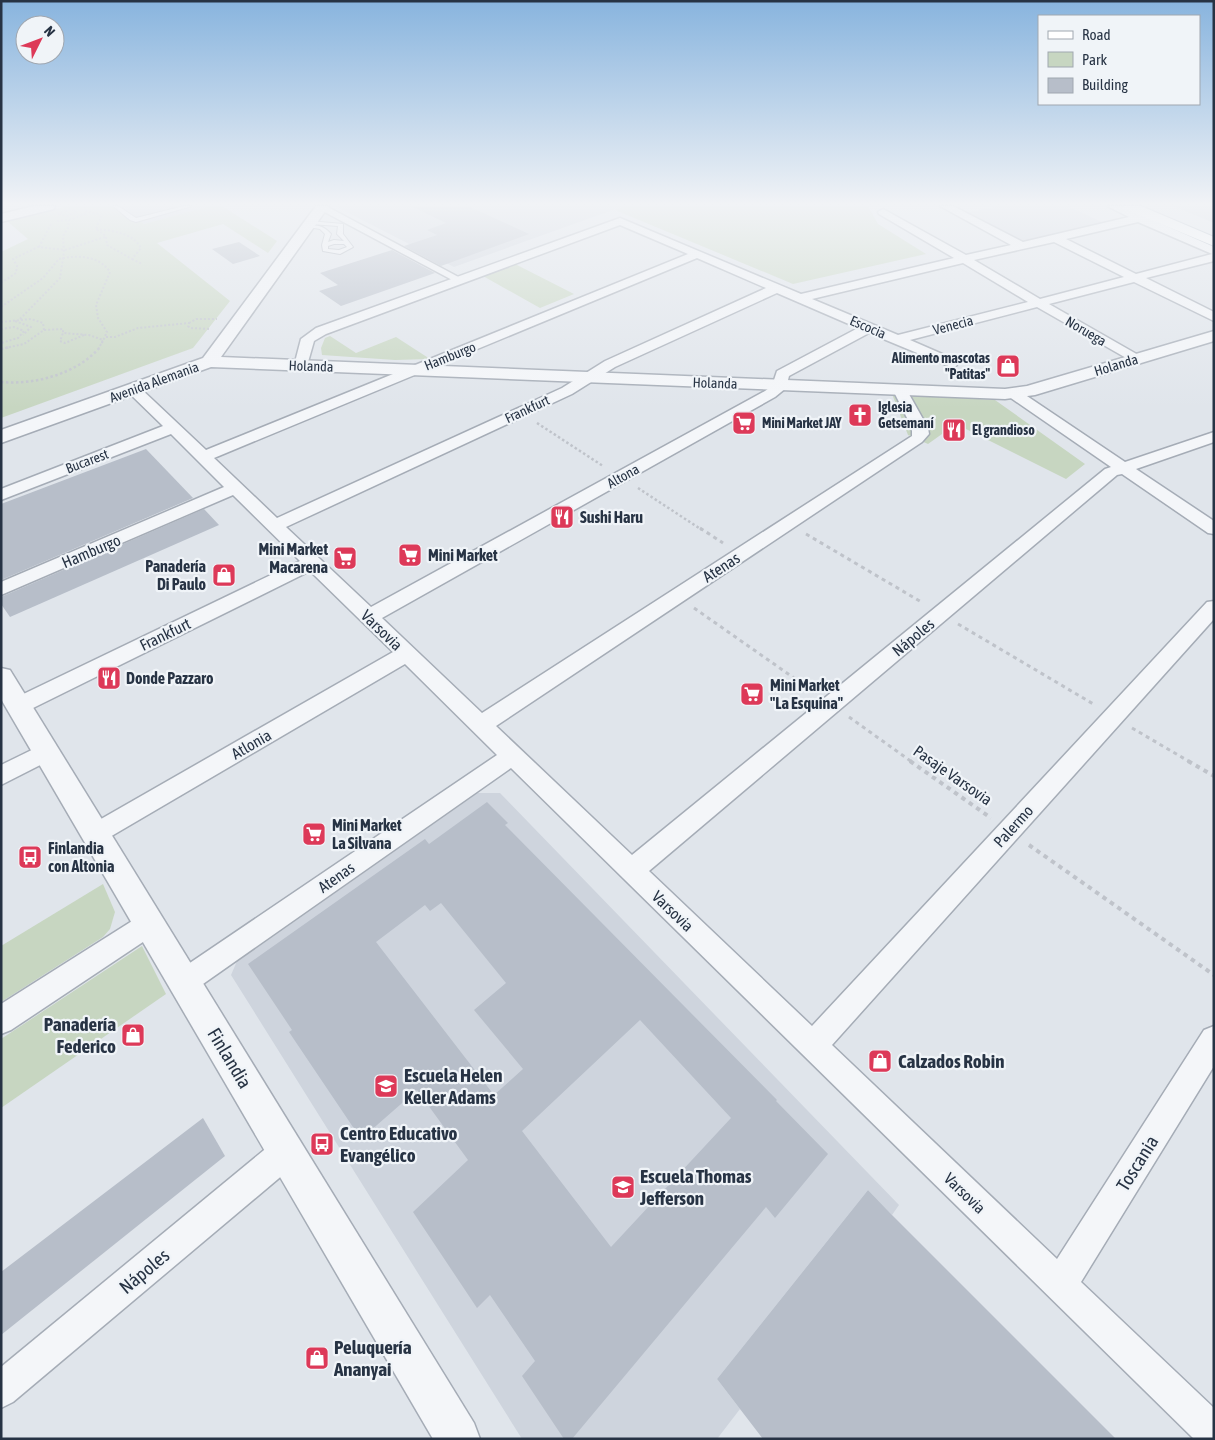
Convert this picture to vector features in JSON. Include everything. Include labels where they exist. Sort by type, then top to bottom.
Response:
[{"type":"street","name":"Avenida Alemania","points":[[1,437],[209,362],[274,273]]},
{"type":"street","points":[[446,273],[459,280]]},
{"type":"street","name":"Escocia","points":[[459,280],[478,273]]},
{"type":"street","name":"Hamburgo","points":[[203,457],[651,273]]},
{"type":"street","name":"Escocia","points":[[743,273],[951,363]]},
{"type":"street","points":[[800,298],[904,273]]},
{"type":"street","name":"Noruega","points":[[988,273],[1134,359]]},
{"type":"street","points":[[1126,273],[1214,317]]},
{"type":"street","name":"Venecia","points":[[896,340],[1154,273]]},
{"type":"street","points":[[301,366],[307,342],[316,334],[459,280]]},
{"type":"street","name":"Frankfurt","points":[[274,526],[567,391],[610,364],[777,288]]},
{"type":"street","name":"Altona","points":[[369,617],[770,394],[780,385],[782,374],[868,328]]},
{"type":"street","name":"Holanda","points":[[209,362],[1013,394],[1030,391],[1214,336]]},
{"type":"street","name":"Varsovia","points":[[133,390],[1214,1433]]},
{"type":"street","name":"Atenas","points":[[480,725],[919,436],[920,428],[900,390]]},
{"type":"street","points":[[1013,394],[1214,529]]},
{"type":"street","name":"Bucarest","points":[[1,495],[172,428]]},
{"type":"street","name":"Nápoles","points":[[631,871],[1111,472],[1214,437]]},
{"type":"street","name":"Hamburgo","points":[[1,589],[235,488]]},
{"type":"street","name":"Frankfurt","points":[[18,706],[312,563]]},
{"type":"street","name":"Palermo","points":[[812,1046],[1214,607]]},
{"type":"street","name":"Atlonia","points":[[96,834],[406,654]]},
{"type":"street","name":"Finlandia","points":[[1,677],[458,1439]]},
{"type":"street","points":[[1,776],[46,752]]},
{"type":"street","name":"Atenas","points":[[184,982],[512,756]]},
{"type":"street","points":[[1,1020],[149,924]]},
{"type":"street","name":"Toscania","points":[[1060,1285],[1214,1040]]},
{"type":"street","name":"Nápoles","points":[[1,1390],[286,1152]]},
{"type":"path","points":[[1,283],[16,273]]},
{"type":"path","points":[[1,307],[47,273]]},
{"type":"path","points":[[20,319],[60,278],[61,273]]},
{"type":"path","points":[[1,382],[30,382],[57,374],[89,357],[101,345],[107,332],[97,316],[96,305],[97,298],[108,281],[110,273]]},
{"type":"path","points":[[106,337],[115,337],[138,328],[189,324],[199,318],[222,319]]},
{"type":"path","points":[[1,322],[31,319],[41,322],[44,330]]},
{"type":"path","points":[[1,343],[12,340],[30,330],[31,327],[12,320]]},
{"type":"path","points":[[189,324],[190,328],[214,330]]},
{"type":"path","points":[[1,329],[20,328],[24,331],[22,335]]},
{"type":"path","points":[[1,349],[24,344],[44,330],[63,329],[60,341],[62,343],[84,335]]},
{"type":"path","points":[[63,333],[98,337],[103,340],[101,345]]},
{"type":"path","points":[[788,523],[1214,776]]},
{"type":"path","name":"Pasaje Varsovia","points":[[678,596],[1214,975]]},
{"type":"shaded area","name":"Escuela Thomas Jefferson","points":[[477,793],[500,793],[899,1205],[892,1215],[868,1190],[717,1379],[740,1409],[717,1439],[522,1439],[231,975],[237,961]]},
{"type":"green space","points":[[1,273],[195,273],[230,301],[193,348],[1,418]]},
{"type":"green space","points":[[490,273],[533,273],[574,294],[540,308],[483,276]]},
{"type":"green space","points":[[767,273],[841,273],[793,284]]},
{"type":"green space","points":[[330,336],[356,353],[396,337],[430,359],[395,360],[322,355],[321,348],[325,338]]},
{"type":"green space","points":[[892,394],[995,400],[1085,464],[1066,479],[956,424],[928,444],[908,435]]},
{"type":"green space","points":[[103,884],[115,912],[110,929],[103,937],[1,1002],[1,946]]},
{"type":"green space","points":[[142,946],[166,994],[1,1108],[1,1039]]},
{"type":"building","points":[[320,273],[434,273],[341,306],[319,291],[338,285]]},
{"type":"building","points":[[146,449],[193,498],[1,580],[1,504]]},
{"type":"building","points":[[204,509],[219,525],[10,617],[1,604],[1,597]]},
{"type":"building","points":[[487,802],[508,823],[505,825],[828,1154],[775,1218],[766,1207],[572,1439],[564,1439],[522,1376],[535,1361],[490,1295],[477,1308],[413,1212],[468,1160],[417,1090],[361,1139],[289,1032],[292,1030],[248,964],[425,839],[429,844]],"holes":[[[441,903],[506,983],[474,1010],[523,1069],[494,1095],[376,942],[425,905],[430,911]],[[640,1020],[731,1118],[611,1247],[522,1131]]]},
{"type":"building","points":[[203,1118],[225,1156],[1,1335],[1,1272]]},
{"type":"building","points":[[868,1190],[1116,1439],[763,1439],[717,1379]]},
{"type":"place","name":"Alimento mascotas \"Patitas\"","points":[[1008,366]]},
{"type":"place","name":"Iglesia Getsemaní","points":[[860,415]]},
{"type":"place","name":"Mini Market JAY","points":[[744,423]]},
{"type":"place","name":"El grandioso","points":[[954,430]]},
{"type":"place","name":"Sushi Haru","points":[[562,517]]},
{"type":"place","name":"Mini Market","points":[[410,555]]},
{"type":"place","name":"Mini Market Macarena","points":[[345,558]]},
{"type":"place","name":"Panadería Di Paulo","points":[[224,575]]},
{"type":"place","name":"Donde Pazzaro","points":[[109,678]]},
{"type":"place","name":"Mini Market \"La Esquina\"","points":[[752,694]]},
{"type":"place","name":"Mini Market La Silvana","points":[[314,834]]},
{"type":"place","name":"Finlandia con Altonia","points":[[30,857]]},
{"type":"place","name":"Panadería Federico","points":[[133,1035]]},
{"type":"place","name":"Calzados Robin","points":[[880,1061]]},
{"type":"place","name":"Escuela Helen Keller Adams","points":[[386,1086]]},
{"type":"place","name":"Centro Educativo Evangélico","points":[[322,1144]]},
{"type":"place","name":"Escuela Thomas Jefferson","points":[[623,1187]]},
{"type":"place","name":"Peluquería Ananyai","points":[[317,1358]]}]
